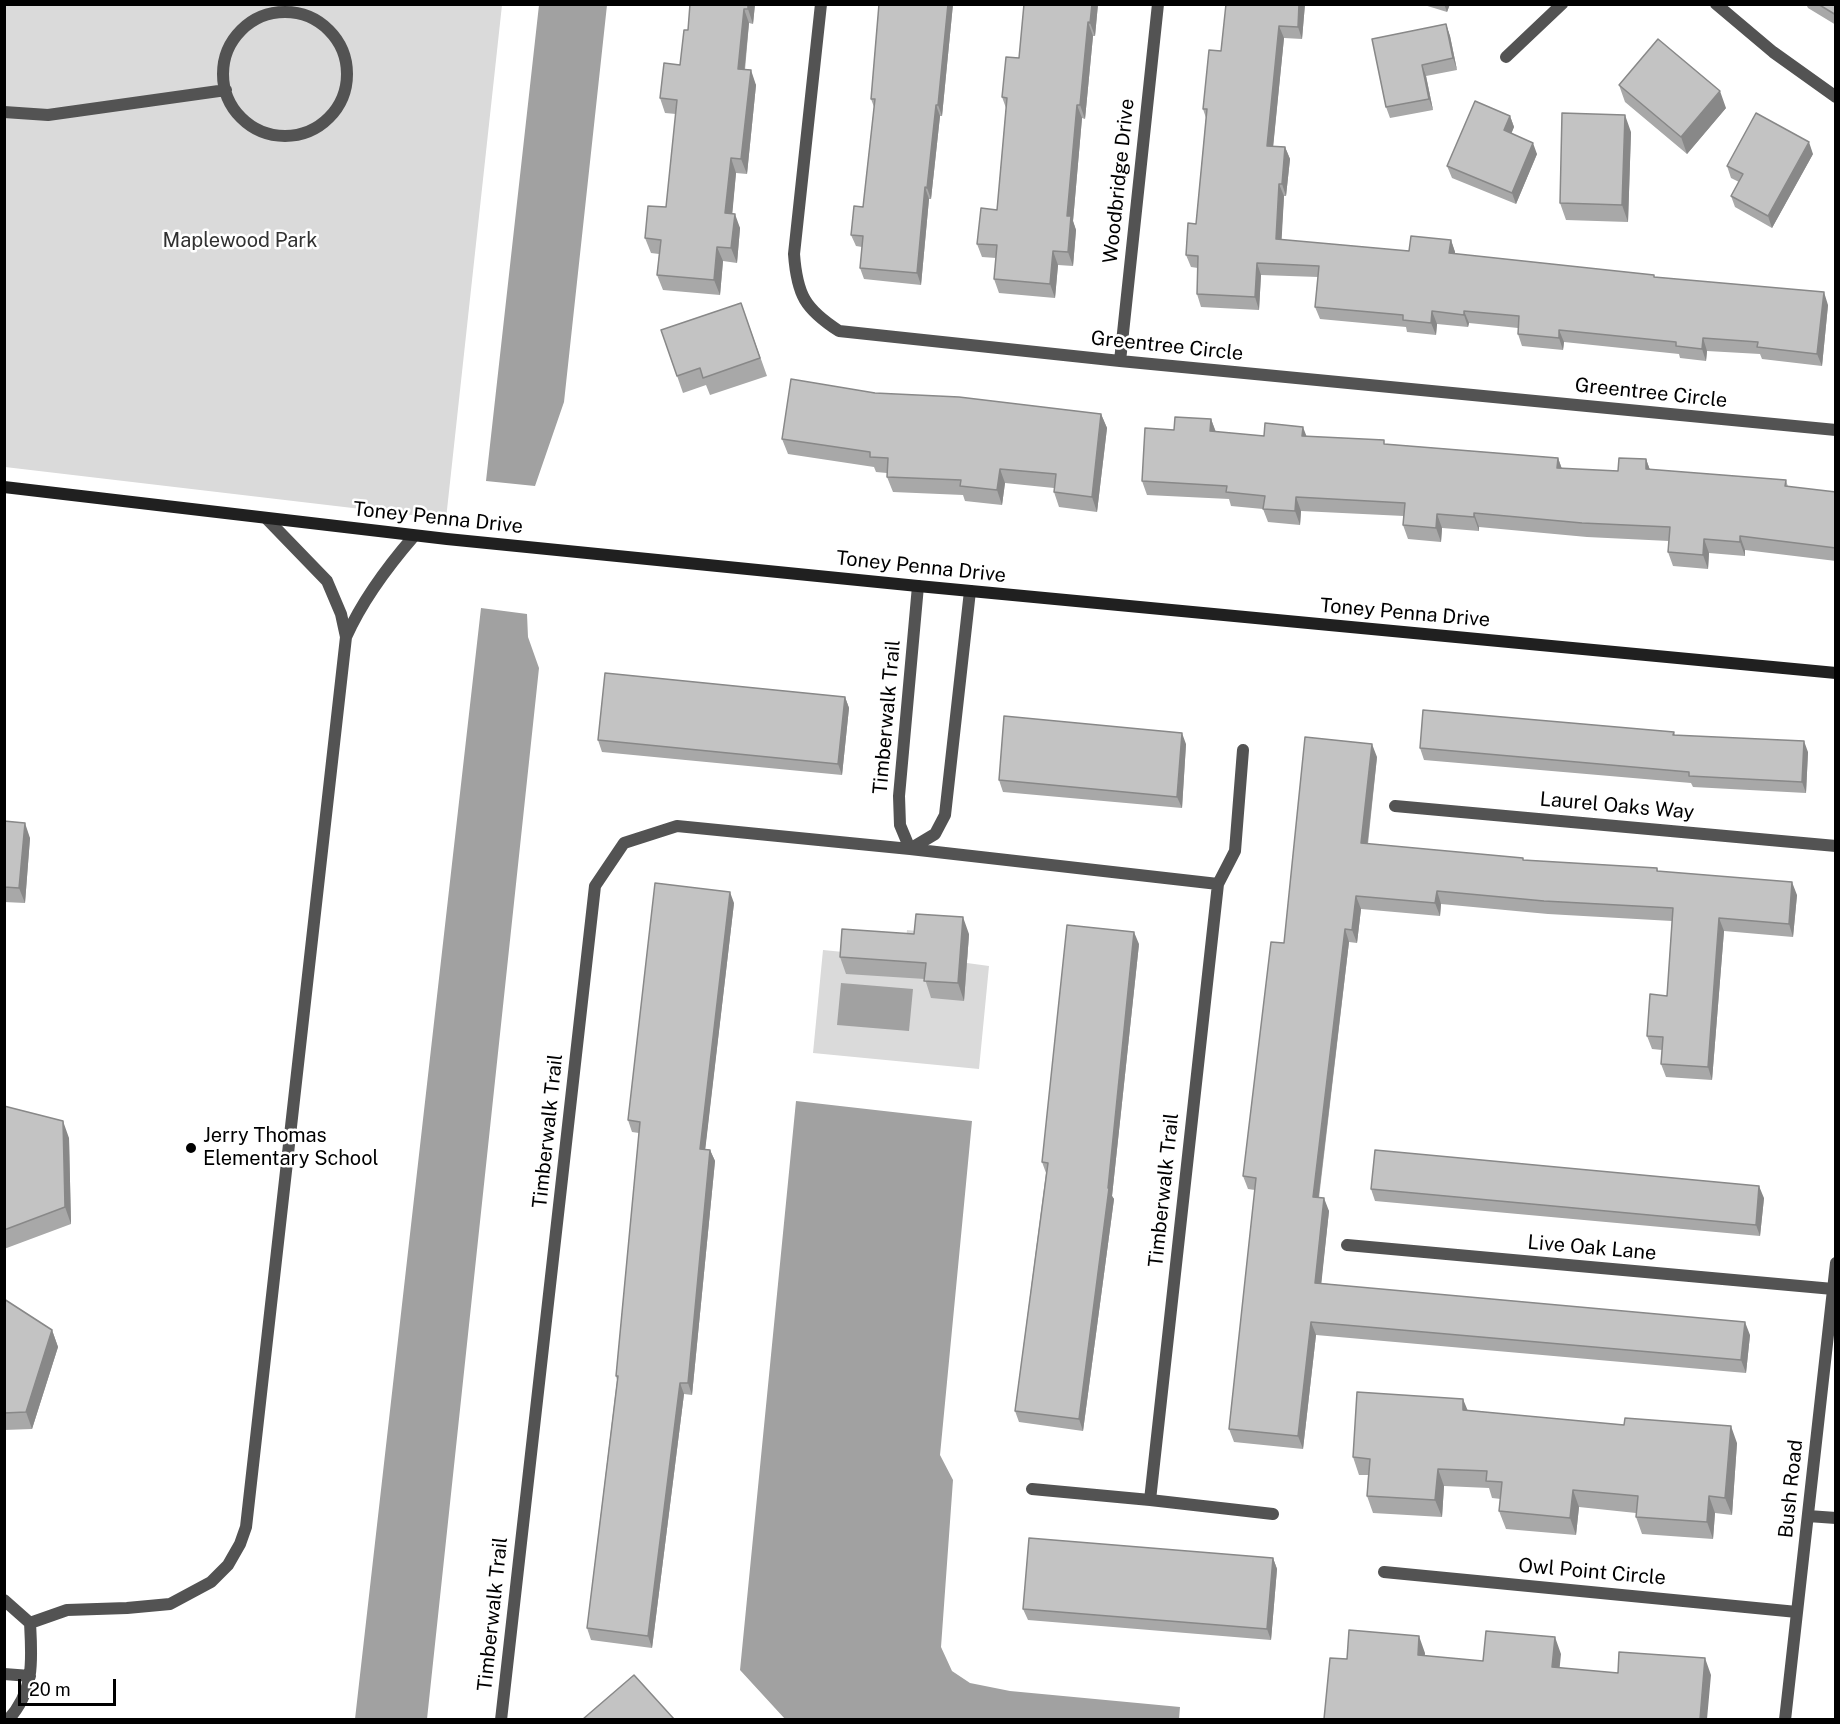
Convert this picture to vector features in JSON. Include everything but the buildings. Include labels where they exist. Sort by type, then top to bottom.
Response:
[{"type":"street","name":"Greentree Circle","points":[[821,4],[794,254],[796,278],[804,300],[819,318],[839,331],[1120,361],[1836,430]]},
{"type":"street","name":"Woodbridge Drive","points":[[1120,361],[1158,4]]},
{"type":"street","points":[[1506,57],[1562,4]]},
{"type":"street","points":[[1716,4],[1773,52],[1836,97]]},
{"type":"street","points":[[292,11],[313,18],[330,30],[342,47],[348,73],[344,94],[337,110],[321,125],[309,131],[287,136],[271,134],[251,126],[228,100],[226,90],[223,77],[226,55],[231,42],[245,26],[264,15],[292,11]]},
{"type":"street","points":[[4,112],[48,115],[226,90]]},
{"type":"street","name":"Toney Penna Drive","points":[[4,487],[414,536],[1836,673]]},
{"type":"street","points":[[266,518],[327,581],[341,614],[346,637]]},
{"type":"street","points":[[30,1623],[67,1610],[170,1604],[211,1582],[228,1565],[240,1544],[246,1527],[346,637],[354,619],[391,563],[414,536]]},
{"type":"street","name":"Timberwalk Trail","points":[[910,849],[900,825],[899,796],[918,586]]},
{"type":"street","points":[[910,849],[935,834],[945,814],[970,591]]},
{"type":"street","name":"Timberwalk Trail","points":[[1150,1500],[1218,884],[1235,851],[1243,750]]},
{"type":"street","name":"Laurel Oaks Way","points":[[1395,806],[1836,846]]},
{"type":"street","name":"Timberwalk Trail","points":[[501,1719],[595,886],[624,843],[677,826],[910,849],[1218,884]]},
{"type":"street","name":"Live Oak Lane","points":[[1347,1245],[1833,1289]]},
{"type":"street","name":"Bush Road","points":[[1785,1719],[1836,1263]]},
{"type":"street","points":[[1032,1490],[1272,1514]]},
{"type":"street","points":[[1808,1516],[1836,1518]]},
{"type":"street","name":"Owl Point Circle","points":[[1384,1572],[1797,1612]]},
{"type":"street","points":[[4,1600],[30,1623],[33,1663],[29,1686],[8,1719]]},
{"type":"street","points":[[4,1674],[30,1676]]},
{"type":"green space","name":"Maplewood Park","points":[[5,5],[502,5],[446,519],[5,467]]},
{"type":"green space","points":[[907,930],[969,936],[967,963],[989,966],[979,1069],[813,1053],[823,950],[904,958]]},
{"type":"shaded area","points":[[539,5],[607,5],[564,402],[535,486],[486,481]]},
{"type":"shaded area","points":[[481,608],[527,614],[528,637],[539,668],[427,1719],[355,1719]]},
{"type":"shaded area","points":[[841,983],[913,989],[909,1031],[837,1025]]},
{"type":"shaded area","points":[[796,1101],[972,1121],[940,1455],[953,1480],[941,1647],[952,1671],[970,1683],[1010,1691],[1180,1707],[1179,1719],[785,1719],[740,1670]]},
{"type":"place","name":"Jerry Thomas Elementary School","points":[[191,1148]]}]
